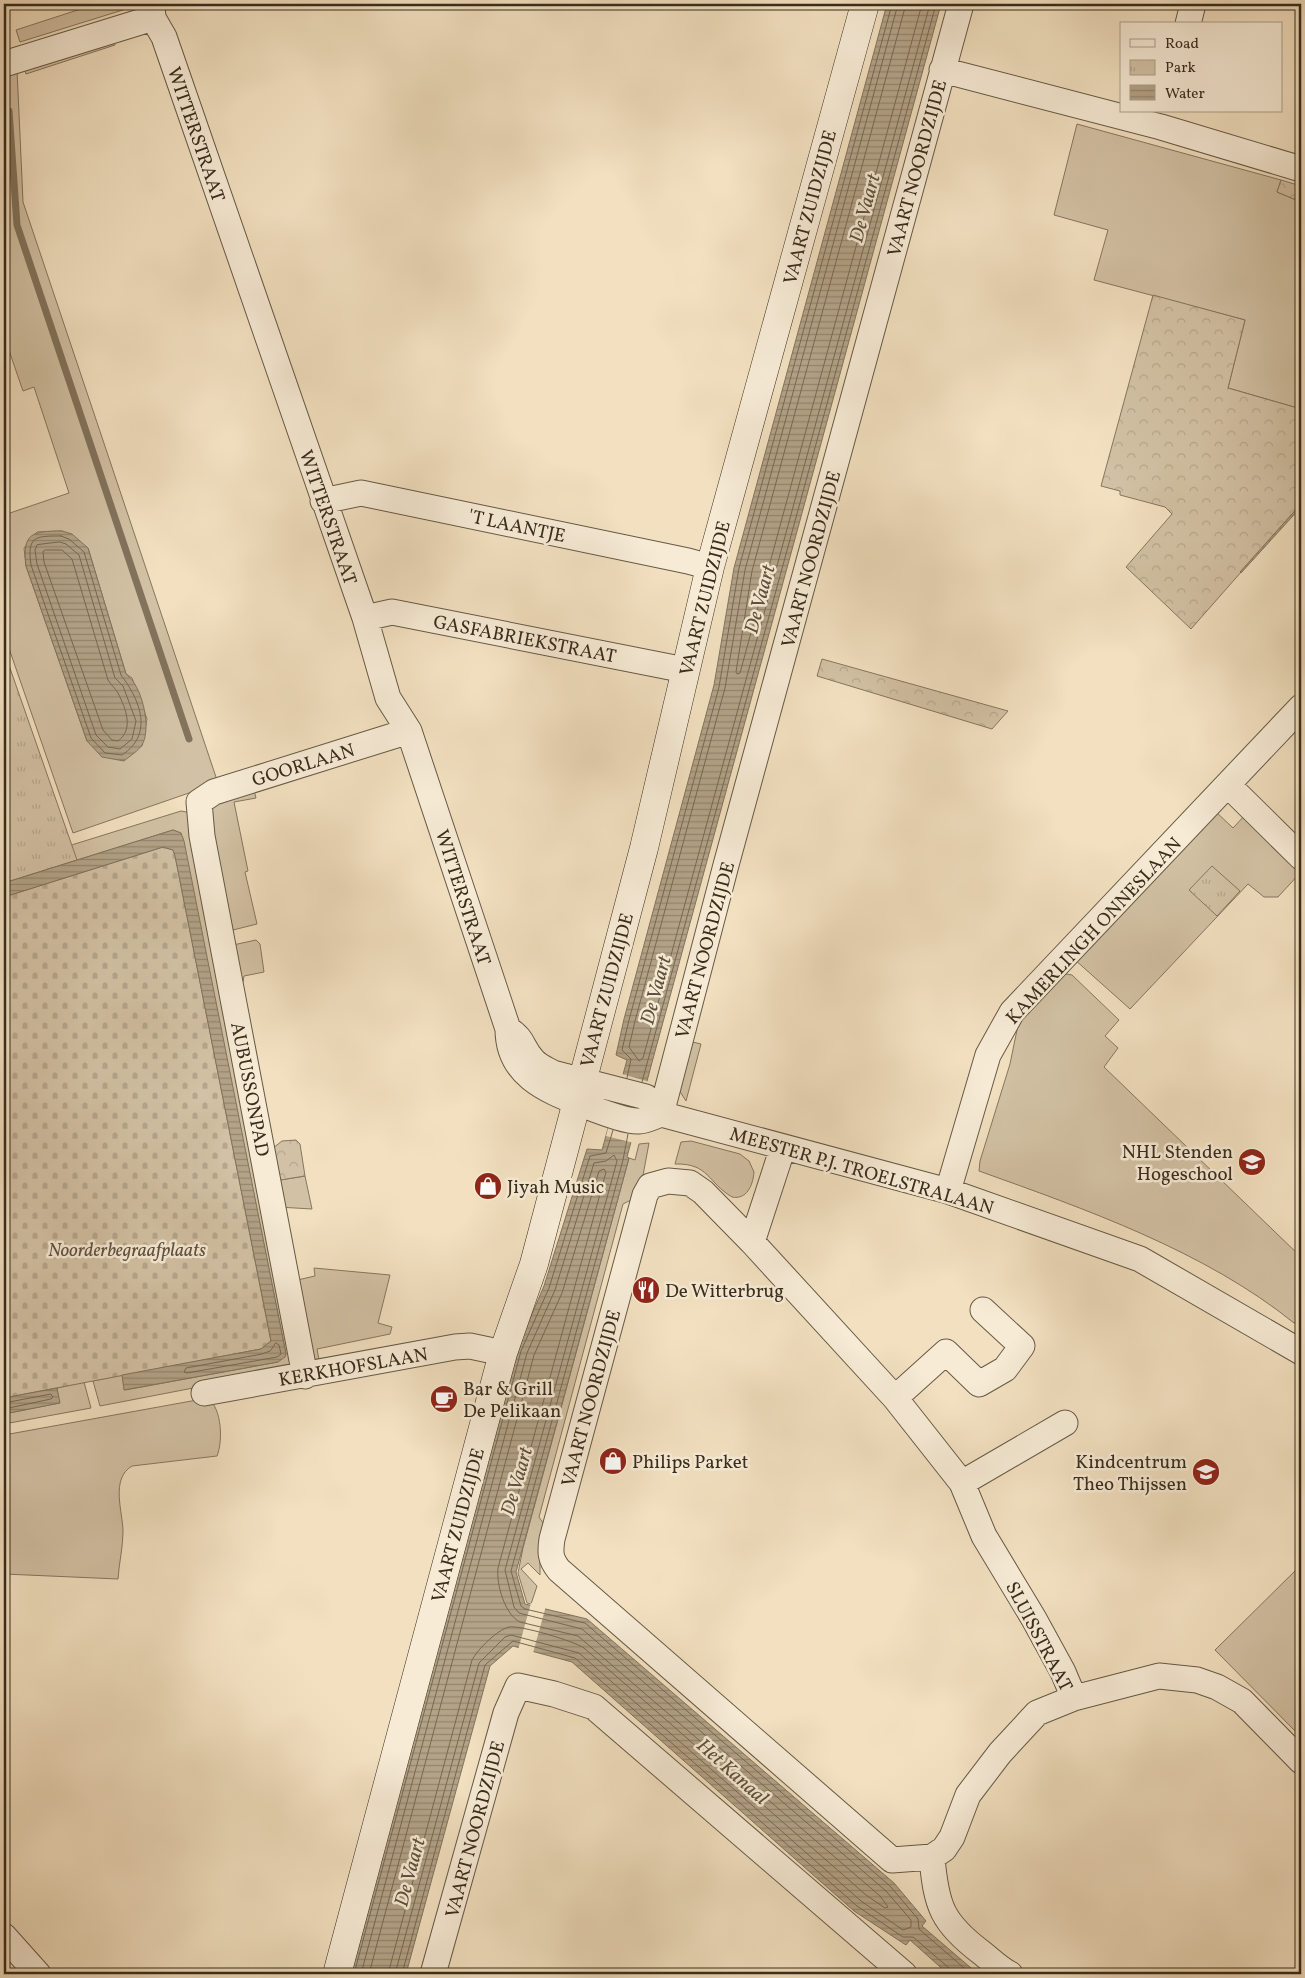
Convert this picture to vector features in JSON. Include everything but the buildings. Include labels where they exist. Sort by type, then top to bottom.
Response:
[{"type":"main road","name":"VAART ZUIDZIJDE","points":[[336,1974],[503,1353],[534,1264],[644,848],[685,670],[699,564],[865,4]]},
{"type":"street","name":"VAART NOORDZIJDE","points":[[649,1111],[726,865],[961,4]]},
{"type":"street","points":[[1188,22],[1193,4]]},
{"type":"street","points":[[4,64],[152,11]]},
{"type":"street","name":"WITTERSTRAAT","points":[[152,11],[164,37],[364,618],[388,698],[409,730],[508,1029],[520,1037],[533,1060],[579,1092]]},
{"type":"street","points":[[942,70],[1120,109]]},
{"type":"street","points":[[1131,112],[1163,119],[1301,169]]},
{"type":"street","name":"'T LAANTJE","points":[[323,500],[361,493],[699,564]]},
{"type":"street","name":"GASFABRIEKSTRAAT","points":[[364,618],[392,612],[685,670]]},
{"type":"street","name":"KAMERLINGH ONNESLAAN","points":[[948,1191],[988,1056],[1012,1012],[1301,708]]},
{"type":"street","name":"GOORLAAN","points":[[199,802],[214,792],[409,730]]},
{"type":"street","points":[[1228,785],[1301,857]]},
{"type":"street","name":"AUBUSSONPAD","points":[[199,802],[202,836],[305,1376]]},
{"type":"street","name":"MEESTER P.J. TROELSTRALAAN","points":[[579,1092],[618,1090],[649,1111],[948,1191],[1140,1260],[1301,1351]]},
{"type":"street","name":"MEESTER P.J. TROELSTRALAAN","points":[[579,1092],[611,1114],[649,1111]]},
{"type":"street","points":[[752,1242],[783,1147]]},
{"type":"street","name":"VAART NOORDZIJDE","points":[[752,1242],[703,1192],[690,1182],[668,1181],[650,1186],[645,1195],[574,1454],[552,1539],[550,1551],[552,1561],[559,1570],[892,1860],[932,1857]]},
{"type":"street","name":"SLUISSTRAAT","points":[[752,1242],[895,1398],[962,1483],[984,1536],[1034,1619],[1063,1672],[1074,1698],[1037,1713],[1000,1752],[968,1795],[952,1837],[944,1848],[932,1857]]},
{"type":"street","points":[[895,1398],[946,1352],[979,1384],[1004,1369],[1022,1346],[983,1310]]},
{"type":"street","name":"KERKHOFSLAAN","points":[[204,1393],[455,1347],[470,1346],[503,1353]]},
{"type":"street","points":[[962,1483],[1065,1423]]},
{"type":"street","points":[[1074,1698],[1159,1676],[1197,1680],[1242,1701],[1301,1761]]},
{"type":"street","name":"VAART NOORDZIJDE","points":[[434,1974],[506,1713],[518,1686],[554,1694],[594,1707],[904,1974]]},
{"type":"street","points":[[932,1857],[934,1890],[943,1913],[960,1936],[1010,1974]]},
{"type":"street","points":[[4,1936],[38,1974]]},
{"type":"green space","points":[[96,4],[132,4],[126,9],[20,42],[16,30]]},
{"type":"green space","points":[[113,39],[115,45],[26,74],[24,67]]},
{"type":"green space","points":[[17,70],[23,202],[218,783],[73,833],[4,634],[4,515],[69,493],[34,387],[23,391],[4,336],[4,74]],"holes":[[[62,531],[88,548],[126,674],[132,678],[147,719],[142,746],[87,741],[26,566],[24,548],[37,532]]]},
{"type":"green space","points":[[1077,124],[1281,180],[1277,192],[1301,202],[1301,409],[1228,388],[1245,320],[1094,280],[1108,230],[1054,215]]},
{"type":"green space","points":[[1281,180],[1301,186],[1301,202],[1277,192]]},
{"type":"green space","points":[[1153,295],[1245,320],[1228,388],[1301,409],[1301,504],[1191,629],[1126,567],[1172,514],[1165,507],[1120,495],[1120,491],[1101,486]]},
{"type":"green space","points":[[4,651],[77,860],[4,883]]},
{"type":"green space","points":[[822,659],[1008,711],[992,729],[817,676]]},
{"type":"green space","points":[[253,787],[256,798],[234,802],[248,871],[245,872],[257,924],[233,930],[206,808]]},
{"type":"green space","points":[[1214,810],[1233,828],[1246,814],[1299,867],[1300,873],[1278,897],[1264,897],[1248,884],[1130,1009],[1074,959]]},
{"type":"green space","points":[[181,811],[192,813],[297,1368],[100,1406],[93,1381],[122,1375],[125,1390],[278,1362],[286,1354],[181,833],[173,830],[4,883],[4,866]]},
{"type":"green space","name":"Noorderbegraafplaats","points":[[163,847],[173,850],[175,855],[271,1341],[261,1349],[4,1398],[4,897]]},
{"type":"green space","points":[[1212,866],[1240,891],[1217,916],[1189,890]]},
{"type":"green space","points":[[256,940],[260,944],[264,972],[244,976],[243,982],[237,985],[233,945]]},
{"type":"green space","points":[[1061,973],[1072,975],[1119,1020],[1105,1036],[1118,1048],[1104,1067],[1301,1257],[1301,1321],[1294,1323],[1259,1297],[1222,1274],[1143,1234],[979,1171],[980,1161],[1010,1064],[1019,1020]]},
{"type":"green space","points":[[688,1041],[701,1044],[686,1101],[679,1090]]},
{"type":"green space","points":[[296,1140],[300,1144],[305,1176],[274,1181],[268,1152],[282,1141]]},
{"type":"green space","points":[[691,1141],[740,1154],[749,1161],[754,1172],[751,1186],[745,1194],[732,1197],[724,1192],[702,1170],[675,1164],[681,1142]]},
{"type":"green space","points":[[649,1143],[642,1181],[635,1198],[623,1204],[539,1517],[546,1527],[540,1555],[540,1575],[528,1563],[521,1569],[537,1586],[531,1604],[527,1603],[518,1573],[523,1548],[629,1158],[635,1160],[639,1144]]},
{"type":"green space","points":[[305,1176],[312,1209],[278,1207],[274,1181]]},
{"type":"green space","points":[[314,1268],[390,1275],[378,1323],[392,1327],[390,1334],[317,1349],[320,1365],[307,1352],[293,1281],[315,1276]]},
{"type":"green space","points":[[84,1382],[91,1408],[4,1424],[4,1414],[59,1403],[57,1388]]},
{"type":"green space","points":[[208,1398],[213,1403],[219,1417],[220,1442],[217,1456],[132,1466],[121,1479],[119,1496],[123,1538],[118,1579],[4,1574],[4,1435]]},
{"type":"green space","points":[[1301,1565],[1301,1737],[1215,1650]]},
{"type":"water","points":[[887,4],[941,4],[651,1066],[627,1157],[629,1158],[516,1572],[525,1604],[587,1619],[894,1883],[926,1921],[922,1926],[978,1974],[948,1974],[910,1940],[906,1945],[854,1911],[572,1662],[513,1646],[490,1666],[406,1974],[349,1974],[517,1349],[544,1286],[587,1149],[602,1150],[627,1060],[616,1055],[714,685],[734,568]]},
{"type":"water","points":[[1301,504],[1301,507],[1241,573],[1240,572]]},
{"type":"water","points":[[62,531],[72,534],[88,548],[126,674],[137,687],[144,707],[146,718],[145,738],[142,745],[124,761],[102,757],[87,741],[26,566],[26,547],[31,536],[36,533]]},
{"type":"water","points":[[173,830],[181,833],[184,841],[286,1354],[278,1362],[124,1390],[122,1375],[261,1349],[271,1341],[175,856],[173,850],[163,847],[4,897],[4,883]]},
{"type":"water","points":[[57,1388],[60,1403],[4,1414],[4,1398]]},
{"type":"pier","points":[[622,1074],[650,1082],[634,1143],[606,1136]]},
{"type":"pier","points":[[531,1603],[546,1606],[533,1653],[518,1650]]},
{"type":"waterway","points":[[9,111],[17,225],[189,739]]},
{"type":"place","name":"NHL Stenden Hogeschool","points":[[1252,1162]]},
{"type":"place","name":"Jiyah Music","points":[[488,1186]]},
{"type":"place","name":"De Witterbrug","points":[[646,1290]]},
{"type":"place","name":"Bar & Grill De Pelikaan","points":[[444,1399]]},
{"type":"place","name":"Philips Parket","points":[[613,1461]]},
{"type":"place","name":"Kindcentrum Theo Thijssen","points":[[1206,1472]]},
{"type":"water label","name":"De Vaart","points":[[864,208]]},
{"type":"water label","name":"De Vaart","points":[[759,599]]},
{"type":"water label","name":"De Vaart","points":[[655,990]]},
{"type":"water label","name":"De Vaart","points":[[516,1481]]},
{"type":"water label","name":"Het Kanaal","points":[[733,1771]]},
{"type":"water label","name":"De Vaart","points":[[409,1872]]}]
